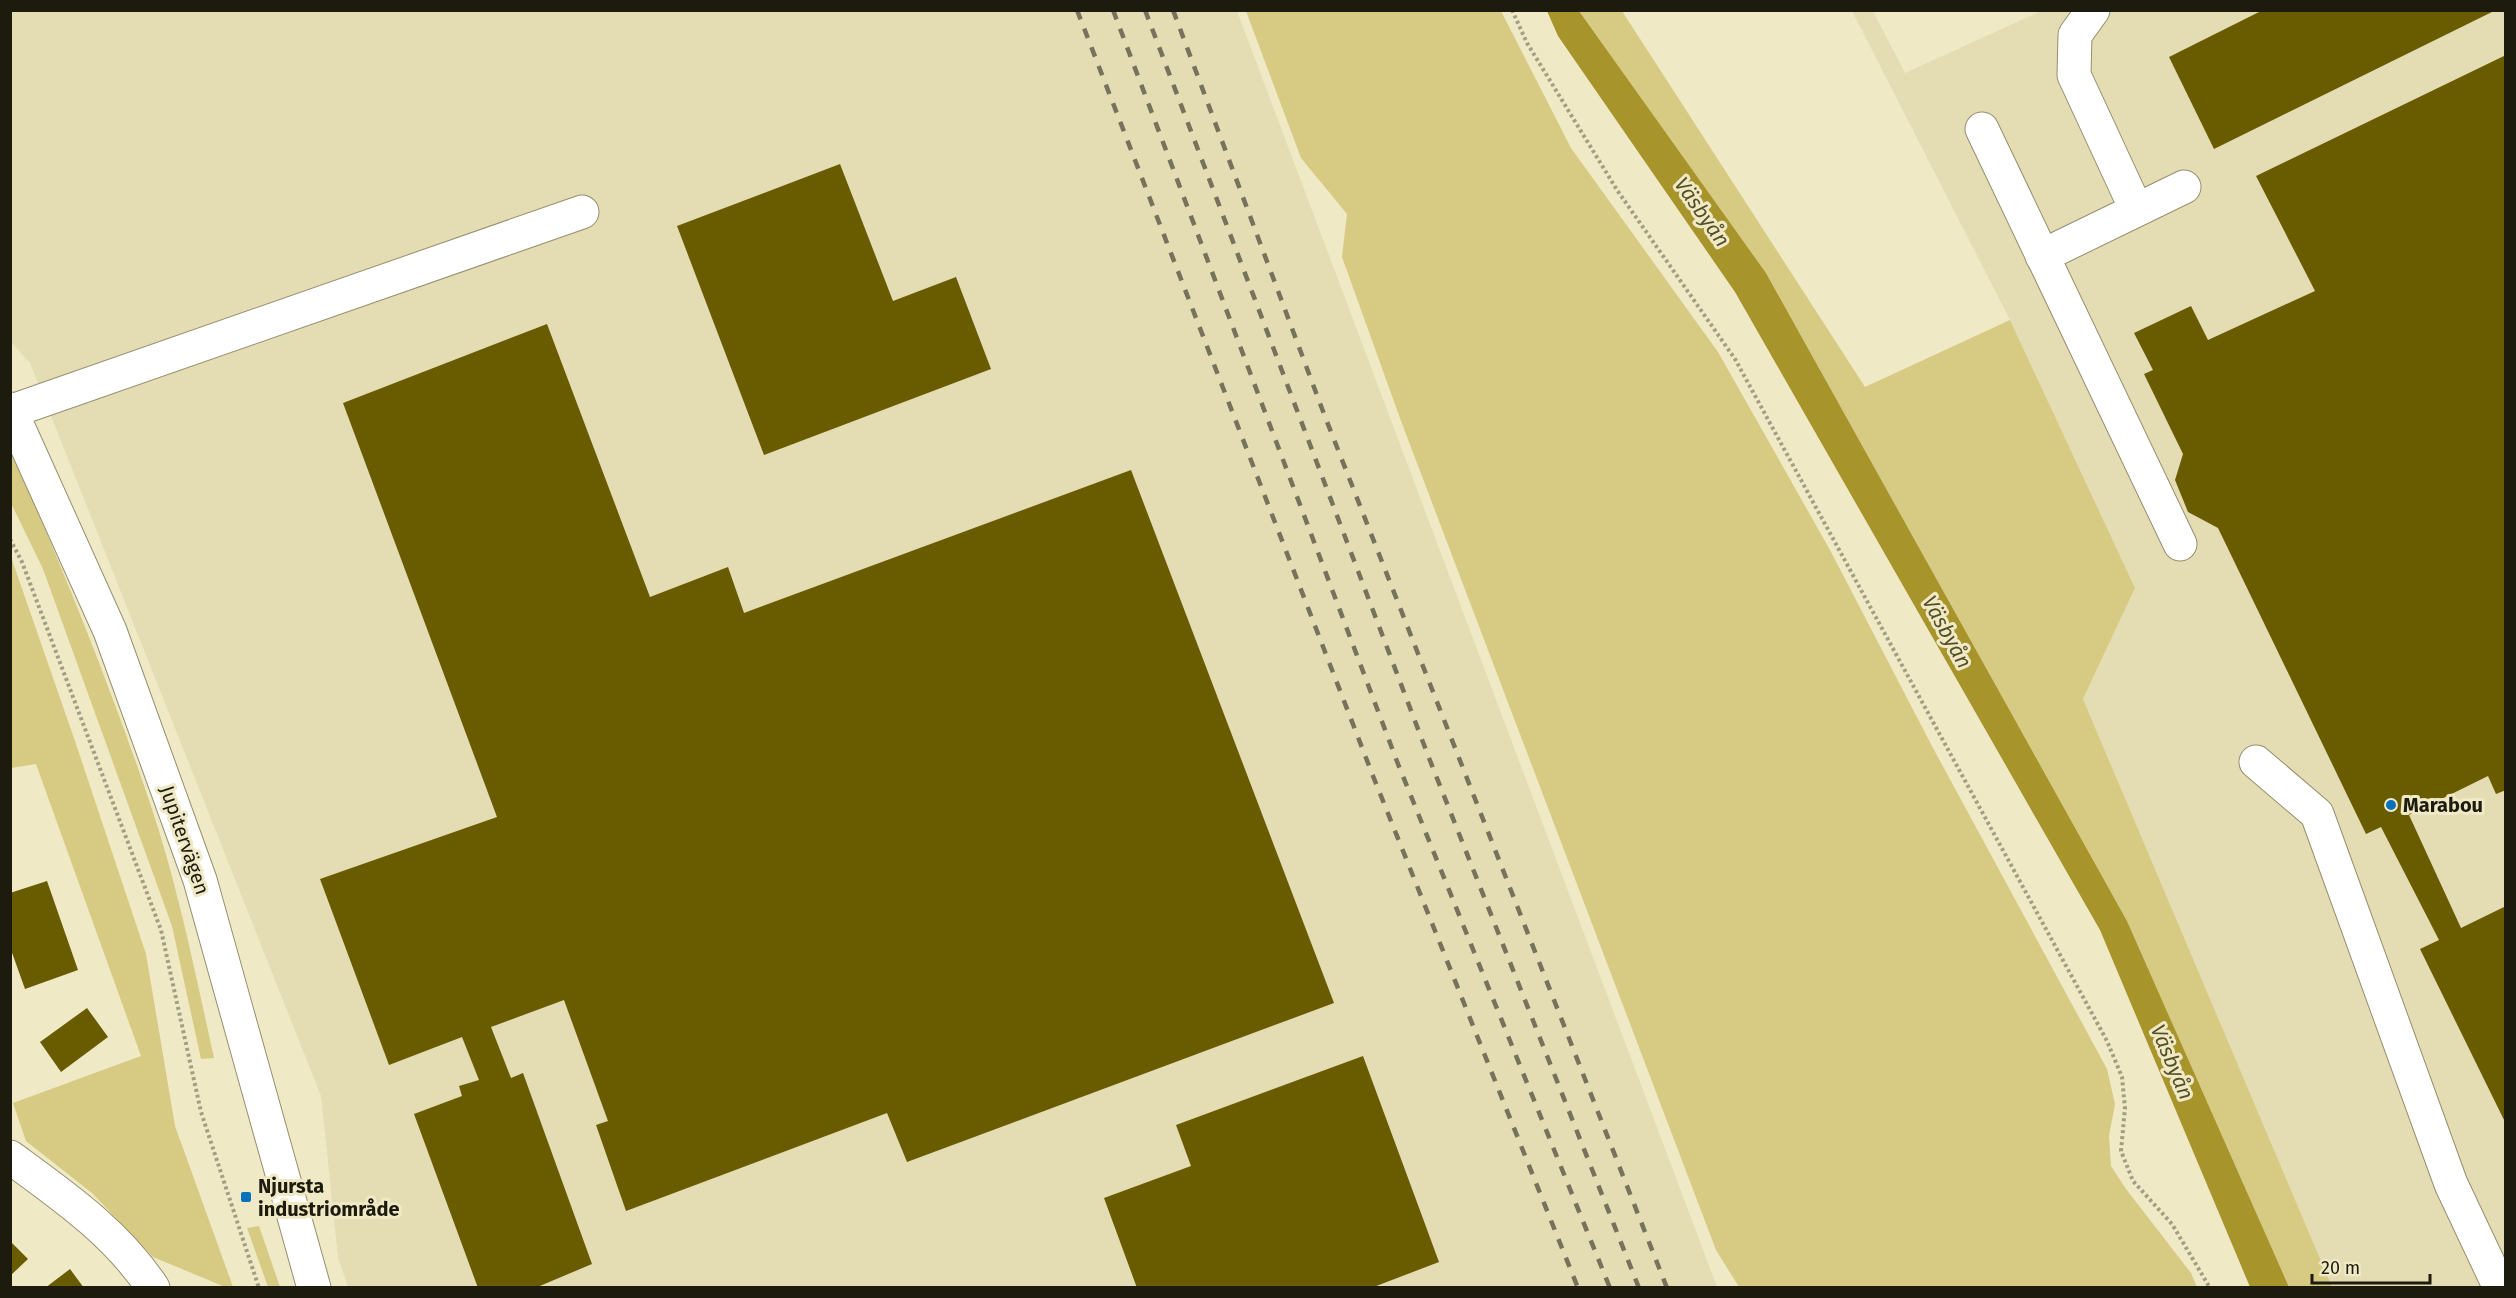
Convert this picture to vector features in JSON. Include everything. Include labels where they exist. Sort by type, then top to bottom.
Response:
[{"type":"street","points":[[2093,10],[2075,34],[2074,75],[2136,209]]},
{"type":"street","points":[[1982,129],[2180,544]]},
{"type":"street","points":[[2042,256],[2184,187]]},
{"type":"street","points":[[11,410],[582,212]]},
{"type":"street","name":"Jupitervägen","points":[[11,410],[110,631],[200,880],[314,1287]]},
{"type":"street","points":[[2256,762],[2317,814],[2451,1184],[2500,1287]]},
{"type":"street","points":[[10,1157],[81,1209],[141,1269],[153,1287]]},
{"type":"path","points":[[1512,10],[1527,43],[1617,190],[1735,359],[2106,1041],[2122,1077],[2125,1108],[2121,1151],[2133,1181],[2172,1224],[2210,1287]]},
{"type":"path","points":[[10,539],[22,562],[161,930],[201,1112],[259,1287]]},
{"type":"shaded area","points":[[11,11],[1237,11],[1717,1287],[348,1287],[338,1257],[321,1096],[30,363],[11,342]]},
{"type":"shaded area","points":[[1246,11],[1501,11],[1571,148],[1718,352],[1830,550],[1933,748],[2107,1069],[2115,1104],[2109,1136],[2111,1166],[2191,1273],[2197,1287],[1739,1287],[1716,1250],[1401,421],[1342,257],[1347,214],[1301,158]]},
{"type":"shaded area","points":[[1579,11],[1622,11],[1865,387],[2010,320],[2135,588],[2083,699],[2332,1287],[2289,1287],[2127,921],[1766,273]]},
{"type":"shaded area","points":[[1852,11],[1873,11],[1905,73],[2041,11],[2505,11],[2505,1287],[2332,1287],[2083,699],[2135,588],[2010,320]]},
{"type":"shaded area","points":[[10,448],[84,624],[150,803],[178,897],[214,1058],[201,1059],[172,926],[43,569],[11,503]]},
{"type":"shaded area","points":[[11,557],[146,954],[175,1126],[233,1287],[225,1287],[153,1257],[92,1193],[26,1141],[13,1103],[141,1056],[36,764],[11,768]]},
{"type":"shaded area","points":[[259,1226],[280,1287],[268,1287],[247,1228]]},
{"type":"water","name":"Väsbyån","points":[[1547,11],[1579,11],[1766,273],[2127,921],[2289,1287],[2250,1287],[2100,930],[1735,292],[1558,36]]},
{"type":"building","points":[[2263,10],[2496,10],[2214,149],[2169,57]]},
{"type":"building","points":[[2506,55],[2506,790],[2496,794],[2488,776],[2409,815],[2461,928],[2506,906],[2506,1124],[2420,949],[2439,940],[2381,827],[2366,834],[2218,528],[2188,512],[2175,480],[2183,454],[2144,374],[2153,370],[2134,333],[2191,306],[2208,340],[2315,291],[2256,176]]},
{"type":"building","points":[[840,164],[893,301],[956,277],[991,369],[764,455],[677,226]]},
{"type":"building","points":[[547,324],[650,597],[728,567],[744,613],[1131,470],[1334,1003],[907,1162],[887,1113],[626,1211],[596,1125],[608,1121],[564,1000],[491,1027],[511,1078],[523,1073],[592,1264],[535,1288],[478,1288],[414,1114],[462,1096],[459,1086],[479,1080],[462,1037],[389,1065],[320,879],[497,817],[343,403]]},
{"type":"building","points":[[47,881],[78,970],[25,989],[10,947],[10,893]]},
{"type":"building","points":[[87,1008],[108,1037],[61,1072],[40,1042]]},
{"type":"building","points":[[1363,1056],[1439,1262],[1371,1288],[1137,1288],[1104,1198],[1191,1166],[1176,1125]]},
{"type":"building","points":[[10,1241],[28,1259],[10,1276]]},
{"type":"building","points":[[70,1269],[84,1288],[45,1288]]},
{"type":"railway","points":[[1077,10],[1373,776],[1578,1288]]},
{"type":"railway","points":[[1113,10],[1398,764],[1610,1288]]},
{"type":"railway","points":[[1145,10],[1429,758],[1639,1288]]},
{"type":"railway","points":[[1173,10],[1324,414],[1667,1288]]},
{"type":"place","name":"Marabou","points":[[2391,805]]},
{"type":"place","name":"Njursta industriområde","points":[[246,1197]]}]
